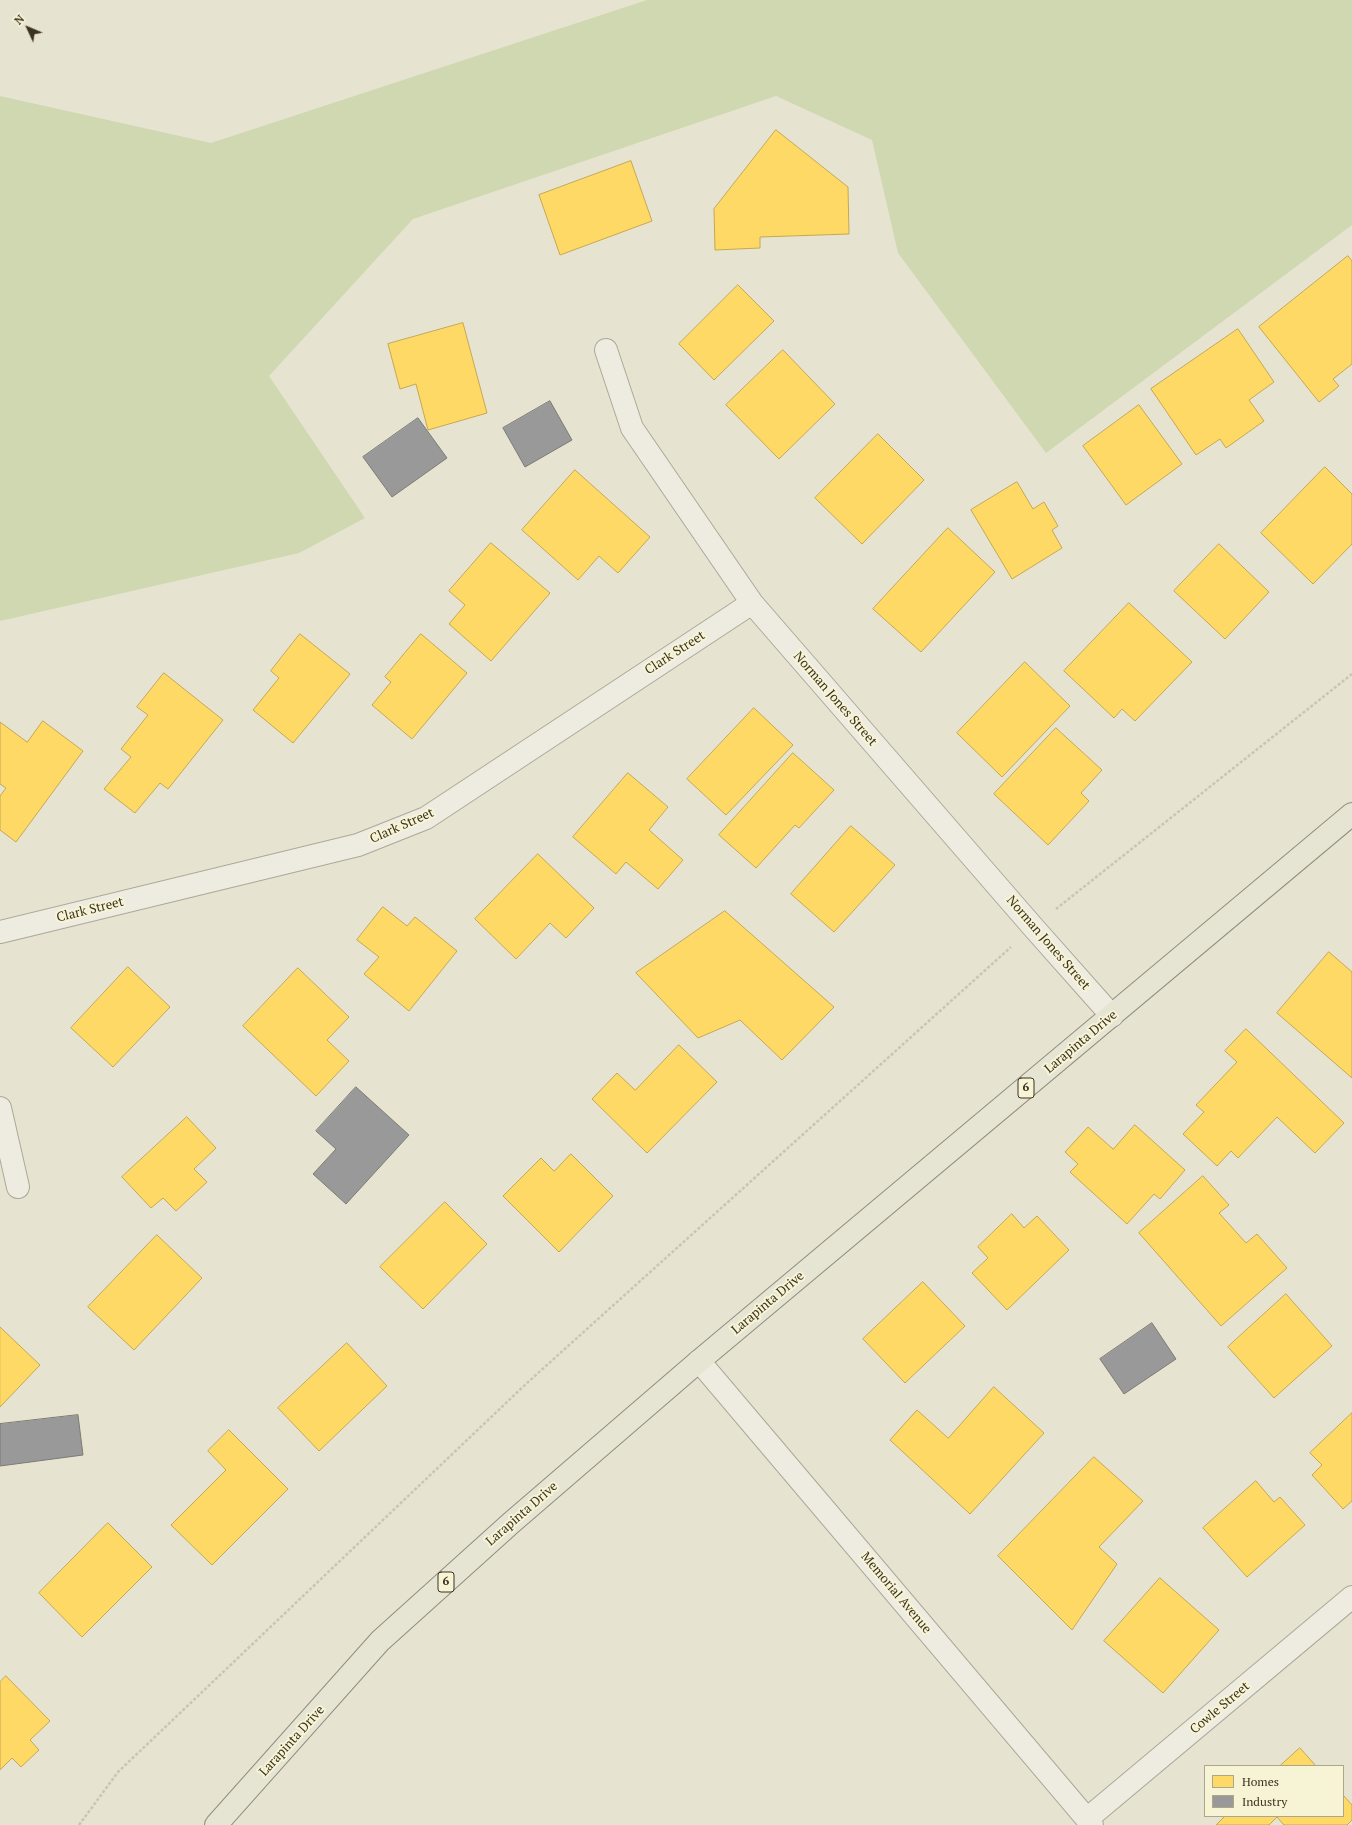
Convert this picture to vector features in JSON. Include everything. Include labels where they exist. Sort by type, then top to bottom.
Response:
[{"type":"main road","name":"Larapinta Drive","points":[[216,1825],[380,1641],[511,1523],[699,1361],[1352,814]]},
{"type":"street","name":"Norman Jones Street","points":[[606,350],[632,428],[752,602],[1033,927],[1112,1016]]},
{"type":"street","name":"Clark Street","points":[[0,932],[358,845],[426,818],[752,602]]},
{"type":"street","points":[[0,1108],[18,1187]]},
{"type":"street","name":"Memorial Avenue","points":[[699,1361],[1090,1822]]},
{"type":"street","name":"Cowle Street","points":[[1090,1822],[1352,1597]]},
{"type":"path","points":[[78,1825],[118,1772],[527,1383],[1033,927],[1352,674]]},
{"type":"green space","points":[[647,0],[1352,0],[1352,225],[1046,453],[898,253],[872,140],[776,96],[413,219],[269,376],[365,518],[299,553],[0,621],[0,96],[211,143]]},
{"type":"building: Homes","points":[[776,130],[848,187],[849,234],[760,237],[760,248],[715,250],[714,209]]},
{"type":"building: Homes","points":[[631,161],[652,221],[560,255],[539,195]]},
{"type":"building: Homes","points":[[1348,256],[1352,261],[1352,364],[1333,379],[1339,386],[1319,402],[1259,327]]},
{"type":"building: Homes","points":[[738,285],[774,321],[714,380],[679,344]]},
{"type":"building: Homes","points":[[463,323],[487,413],[428,430],[416,384],[400,389],[388,344]]},
{"type":"building: Homes","points":[[1238,329],[1274,382],[1249,400],[1264,421],[1226,448],[1220,439],[1196,455],[1151,389]]},
{"type":"building: Homes","points":[[783,350],[835,404],[779,459],[726,405]]},
{"type":"building: Homes","points":[[1139,405],[1182,464],[1126,505],[1083,446]]},
{"type":"building: Homes","points":[[878,434],[924,480],[862,544],[815,498]]},
{"type":"building: Homes","points":[[1325,467],[1352,494],[1352,544],[1313,584],[1261,533]]},
{"type":"building: Homes","points":[[575,470],[650,537],[618,573],[599,556],[578,580],[522,530]]},
{"type":"building: Homes","points":[[1017,482],[1033,509],[1044,502],[1058,526],[1052,530],[1062,548],[1012,579],[971,510]]},
{"type":"building: Homes","points":[[948,528],[995,572],[921,652],[873,609]]},
{"type":"building: Homes","points":[[491,543],[550,593],[491,661],[449,624],[465,605],[449,591]]},
{"type":"building: Homes","points":[[1219,544],[1269,592],[1225,639],[1174,591]]},
{"type":"building: Homes","points":[[1129,603],[1192,662],[1135,721],[1122,709],[1114,718],[1064,671]]},
{"type":"building: Homes","points":[[300,634],[350,674],[293,743],[253,710],[279,678],[271,671]]},
{"type":"building: Homes","points":[[421,634],[467,673],[412,739],[372,705],[391,682],[385,677]]},
{"type":"building: Homes","points":[[1025,662],[1070,706],[1002,777],[957,733]]},
{"type":"building: Homes","points":[[164,673],[223,720],[168,789],[160,783],[135,813],[104,789],[131,757],[121,749],[148,715],[137,707]]},
{"type":"building: Homes","points":[[754,708],[793,745],[726,815],[687,779]]},
{"type":"building: Homes","points":[[43,721],[83,751],[16,842],[0,830],[0,796],[6,788],[0,784],[0,722],[27,742]]},
{"type":"building: Homes","points":[[1056,728],[1102,770],[1081,793],[1089,801],[1048,845],[994,794]]},
{"type":"building: Homes","points":[[793,753],[834,790],[799,828],[795,825],[756,868],[719,835]]},
{"type":"building: Homes","points":[[628,773],[668,807],[649,830],[683,860],[658,889],[626,862],[616,874],[573,837]]},
{"type":"building: Homes","points":[[851,826],[895,865],[834,932],[791,894]]},
{"type":"building: Homes","points":[[538,854],[594,908],[566,938],[550,923],[516,959],[475,919]]},
{"type":"building: Homes","points":[[383,907],[407,926],[415,917],[457,951],[409,1011],[364,974],[379,957],[357,940]]},
{"type":"building: Homes","points":[[725,911],[834,1007],[782,1060],[740,1020],[698,1038],[636,973]]},
{"type":"building: Homes","points":[[1329,952],[1352,972],[1352,1078],[1277,1013]]},
{"type":"building: Homes","points":[[128,967],[170,1007],[113,1067],[71,1028]]},
{"type":"building: Homes","points":[[298,968],[349,1017],[327,1040],[349,1061],[316,1096],[243,1026]]},
{"type":"building: Homes","points":[[1246,1029],[1344,1123],[1315,1153],[1277,1117],[1238,1158],[1231,1151],[1217,1166],[1183,1134],[1204,1112],[1196,1105],[1237,1062],[1225,1051]]},
{"type":"building: Homes","points":[[679,1045],[717,1082],[647,1153],[592,1099],[617,1073],[635,1090]]},
{"type":"building: Homes","points":[[187,1117],[216,1148],[194,1169],[207,1182],[176,1211],[163,1198],[151,1208],[122,1177]]},
{"type":"building: Homes","points":[[1135,1125],[1185,1170],[1160,1199],[1154,1194],[1127,1224],[1070,1172],[1078,1164],[1065,1152],[1088,1127],[1113,1149]]},
{"type":"building: Homes","points":[[571,1154],[613,1196],[559,1252],[503,1196],[541,1158],[554,1171]]},
{"type":"building: Homes","points":[[1203,1176],[1229,1205],[1219,1213],[1246,1243],[1257,1234],[1287,1268],[1221,1326],[1139,1233]]},
{"type":"building: Homes","points":[[445,1202],[487,1244],[423,1309],[380,1267]]},
{"type":"building: Homes","points":[[1012,1214],[1024,1228],[1037,1216],[1069,1250],[1007,1310],[972,1273],[988,1258],[978,1247]]},
{"type":"building: Homes","points":[[157,1235],[202,1278],[134,1350],[88,1307]]},
{"type":"building: Homes","points":[[923,1282],[965,1326],[905,1383],[863,1339]]},
{"type":"building: Homes","points":[[1286,1294],[1332,1346],[1274,1398],[1228,1347]]},
{"type":"building: Homes","points":[[0,1327],[40,1365],[0,1407]]},
{"type":"building: Homes","points":[[347,1343],[387,1386],[319,1451],[278,1408]]},
{"type":"building: Homes","points":[[994,1387],[1044,1433],[970,1514],[890,1440],[917,1410],[948,1438]]},
{"type":"building: Homes","points":[[1352,1413],[1352,1501],[1343,1509],[1312,1475],[1322,1465],[1310,1453]]},
{"type":"building: Homes","points":[[229,1430],[288,1489],[212,1565],[171,1525],[226,1470],[208,1451]]},
{"type":"building: Homes","points":[[1094,1457],[1143,1501],[1099,1547],[1117,1564],[1072,1630],[998,1556]]},
{"type":"building: Homes","points":[[1256,1481],[1274,1502],[1280,1497],[1305,1525],[1247,1577],[1203,1528]]},
{"type":"building: Homes","points":[[108,1523],[152,1567],[82,1637],[39,1593]]},
{"type":"building: Homes","points":[[1160,1578],[1219,1630],[1163,1693],[1104,1641]]},
{"type":"building: Homes","points":[[6,1676],[50,1721],[30,1740],[39,1750],[21,1767],[12,1758],[0,1770],[0,1682]]},
{"type":"building: Homes","points":[[1300,1748],[1315,1765],[1281,1765]]},
{"type":"building: Homes","points":[[1344,1796],[1352,1805],[1352,1820],[1347,1825],[1284,1825],[1277,1817],[1344,1817]]},
{"type":"building: Homes","points":[[1224,1817],[1277,1817],[1269,1825],[1216,1825]]},
{"type":"building: Industry","points":[[550,401],[572,440],[525,467],[503,428]]},
{"type":"building: Industry","points":[[418,418],[447,458],[392,497],[363,457]]},
{"type":"building: Industry","points":[[356,1087],[409,1135],[346,1204],[313,1174],[336,1149],[316,1131]]},
{"type":"building: Industry","points":[[1152,1323],[1176,1359],[1124,1394],[1100,1359]]},
{"type":"building: Industry","points":[[78,1415],[83,1455],[0,1466],[0,1424]]}]
